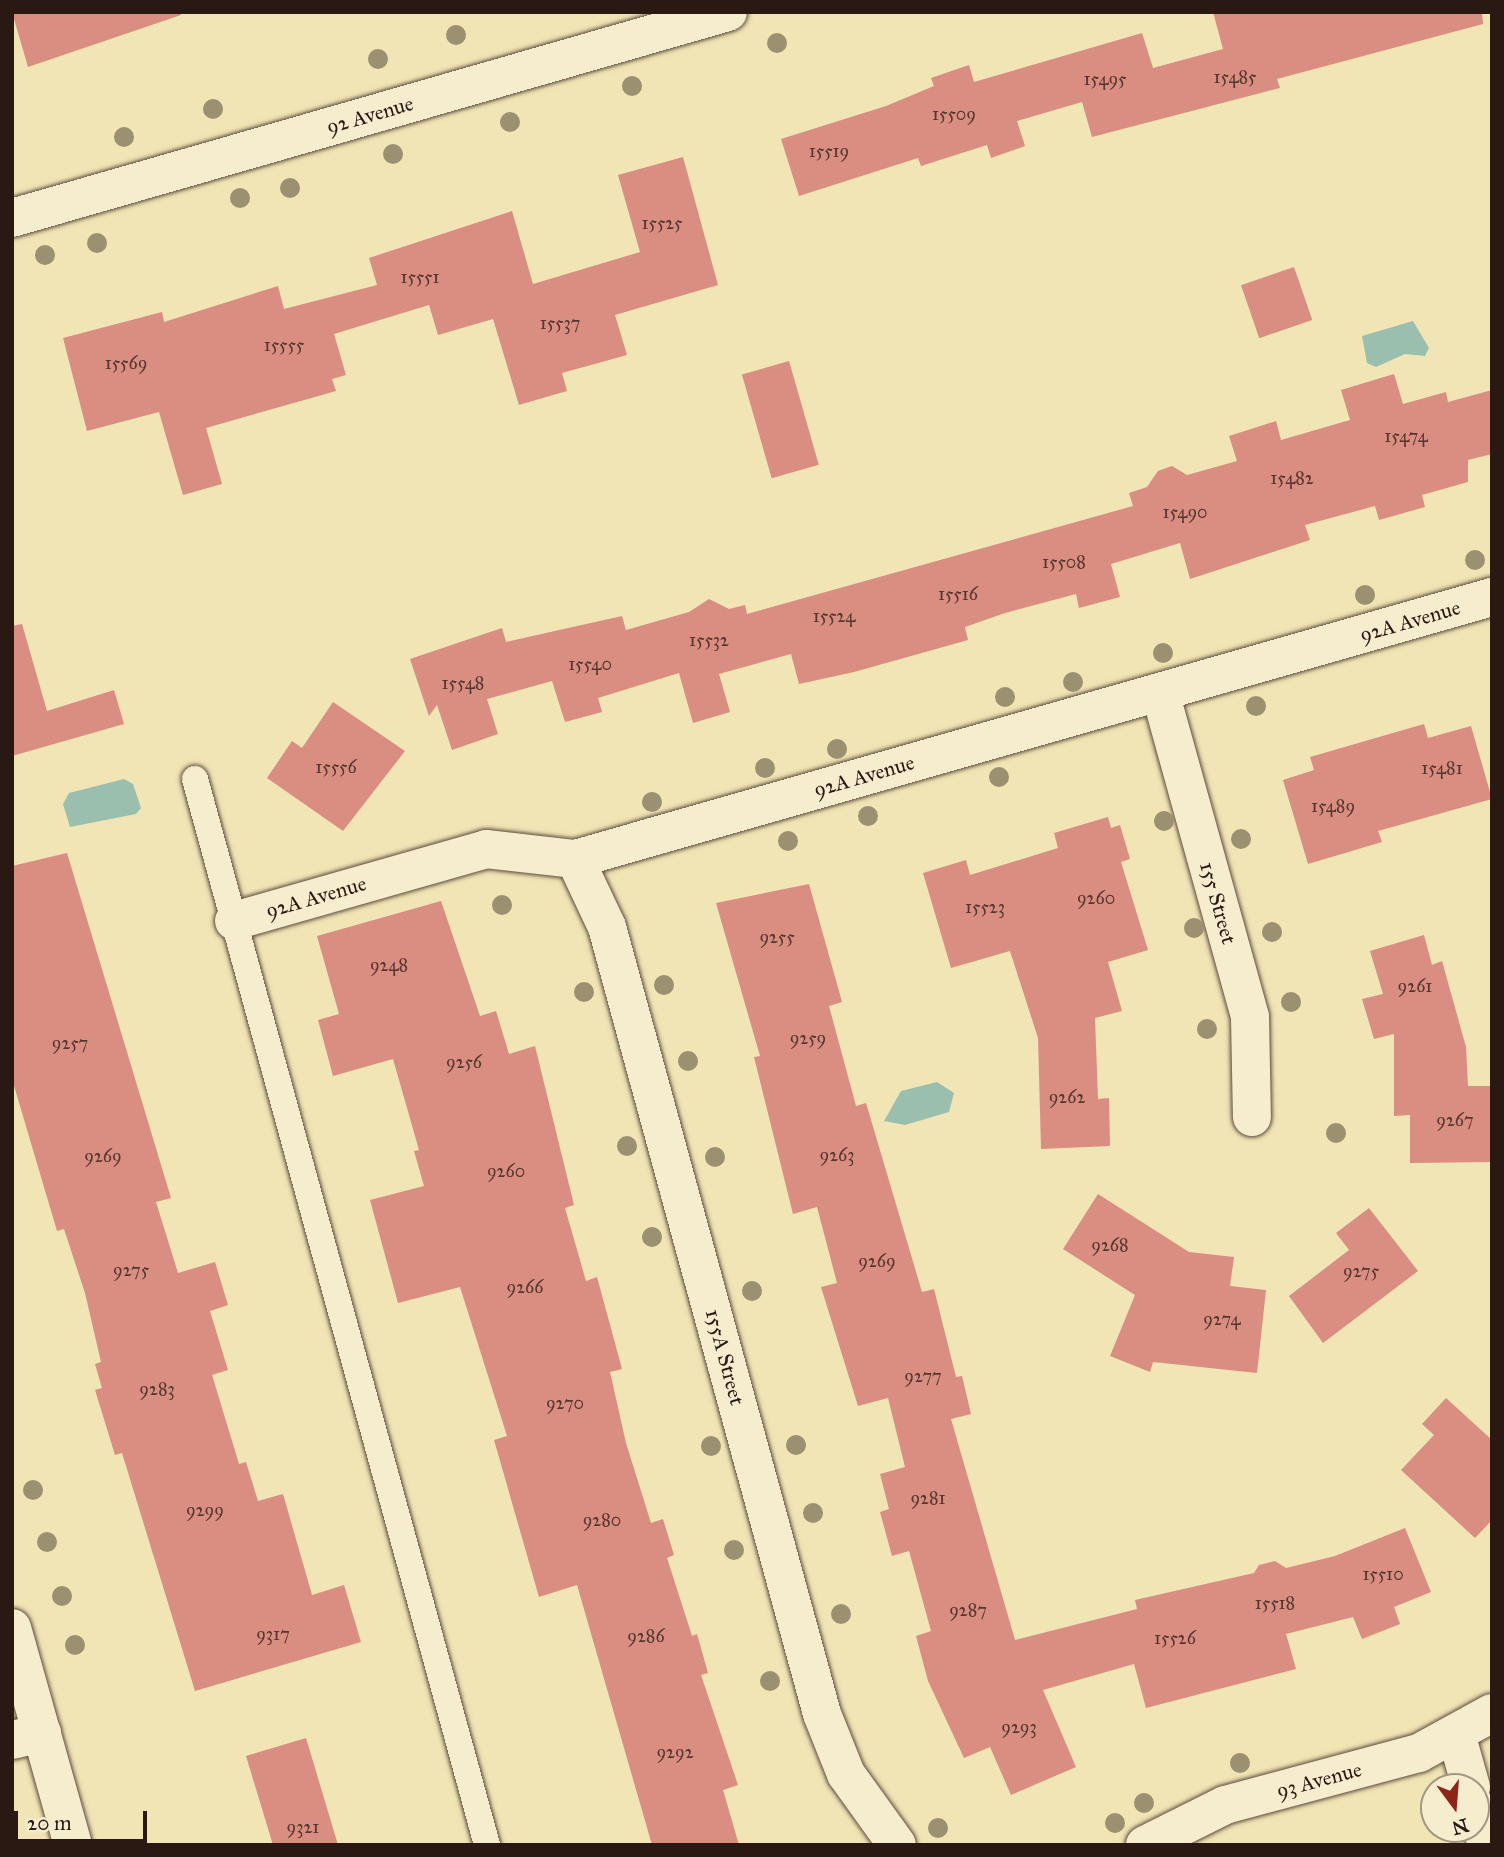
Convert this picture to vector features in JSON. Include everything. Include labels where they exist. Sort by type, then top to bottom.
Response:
[{"type":"street","name":"92 Avenue","points":[[12,218],[728,12]]},
{"type":"street","name":"92A Avenue","points":[[234,920],[486,849],[575,859],[1492,597]]},
{"type":"street","name":"155 Street","points":[[1160,692],[1250,1017],[1252,1118]]},
{"type":"street","name":"155A Street","points":[[575,859],[607,927],[822,1714],[846,1774],[897,1845]]},
{"type":"street","points":[[12,1628],[27,1737],[73,1845]]},
{"type":"street","name":"93 Avenue","points":[[1145,1845],[1224,1805],[1457,1737],[1492,1713]]},
{"type":"street","points":[[1457,1737],[1467,1773]]},
{"type":"lane","points":[[195,779],[487,1845]]},
{"type":"shaded area","points":[[1413,321],[1429,348],[1425,356],[1405,354],[1376,367],[1367,363],[1362,336]]},
{"type":"shaded area","points":[[124,779],[133,784],[141,808],[136,814],[70,827],[63,804],[69,793]]},
{"type":"shaded area","points":[[937,1082],[954,1093],[949,1112],[905,1125],[884,1121],[901,1091]]},
{"type":"building","points":[[12,12],[180,12],[181,15],[28,67]]},
{"type":"building","points":[[1213,12],[1482,12],[1483,24],[1277,79],[1280,88],[1092,137],[1082,102],[1017,121],[1025,146],[991,158],[987,145],[921,166],[918,158],[799,196],[781,139],[886,106],[934,86],[931,78],[969,65],[974,82],[1142,33],[1153,68],[1223,49]]},
{"type":"building","points":[[683,157],[718,285],[615,315],[627,355],[562,373],[567,391],[519,405],[493,319],[438,335],[429,305],[334,334],[346,375],[332,379],[336,391],[206,428],[222,484],[183,495],[159,412],[87,431],[63,338],[162,312],[164,322],[278,286],[284,309],[377,285],[369,258],[512,211],[533,284],[640,252],[618,175]]},
{"type":"building","points":[[1294,267],[1312,320],[1259,338],[1241,285]]},
{"type":"building","points":[[789,361],[819,465],[772,478],[742,375]]},
{"type":"building","points":[[1394,374],[1403,404],[1446,392],[1448,402],[1492,390],[1492,454],[1468,460],[1468,482],[1422,495],[1425,507],[1379,520],[1375,506],[1305,525],[1310,540],[1190,579],[1180,543],[1111,564],[1120,597],[1079,608],[1076,594],[1005,613],[965,627],[968,640],[854,672],[799,684],[791,654],[719,674],[730,712],[693,723],[679,673],[598,698],[602,712],[565,722],[552,681],[487,699],[498,734],[452,750],[437,705],[429,716],[410,659],[502,628],[506,642],[622,616],[626,630],[689,612],[709,599],[729,609],[745,605],[747,614],[1133,506],[1129,493],[1147,487],[1158,471],[1172,466],[1187,475],[1237,461],[1229,436],[1276,421],[1281,440],[1350,420],[1341,390]]},
{"type":"building","points":[[22,624],[47,711],[114,690],[124,724],[12,756],[12,626]]},
{"type":"building","points":[[333,702],[405,751],[343,831],[267,778],[292,741],[302,748]]},
{"type":"building","points":[[1424,724],[1428,738],[1471,726],[1492,799],[1378,831],[1382,842],[1308,864],[1283,780],[1314,770],[1310,757]]},
{"type":"building","points":[[1108,817],[1111,828],[1120,825],[1130,859],[1121,862],[1148,950],[1108,962],[1122,1011],[1095,1018],[1098,1099],[1109,1098],[1110,1146],[1041,1149],[1038,1038],[1010,951],[951,968],[923,873],[966,860],[970,875],[1058,848],[1054,833]]},
{"type":"building","points":[[67,853],[171,1198],[156,1202],[178,1273],[215,1262],[228,1305],[210,1311],[228,1370],[212,1375],[239,1464],[246,1462],[258,1501],[283,1494],[312,1595],[344,1585],[361,1642],[195,1691],[122,1453],[115,1455],[95,1390],[102,1388],[95,1364],[101,1362],[85,1293],[64,1229],[57,1231],[12,1079],[12,866]]},
{"type":"building","points":[[809,884],[842,1002],[829,1006],[856,1106],[866,1103],[922,1292],[934,1289],[956,1377],[962,1376],[971,1414],[951,1419],[1015,1640],[1137,1609],[1135,1600],[1254,1573],[1259,1565],[1275,1561],[1286,1568],[1335,1556],[1405,1528],[1431,1592],[1394,1607],[1400,1624],[1362,1639],[1353,1617],[1286,1634],[1296,1669],[1146,1708],[1134,1664],[1043,1690],[1076,1767],[1011,1795],[990,1747],[964,1758],[928,1681],[916,1636],[931,1631],[909,1551],[892,1556],[880,1512],[889,1509],[880,1474],[905,1467],[888,1398],[858,1406],[821,1287],[837,1283],[817,1207],[793,1214],[754,1057],[760,1056],[716,903]]},
{"type":"building","points":[[441,901],[480,1016],[496,1011],[509,1054],[535,1046],[574,1205],[565,1208],[586,1281],[597,1277],[622,1369],[610,1372],[626,1443],[651,1523],[663,1519],[674,1555],[667,1558],[692,1636],[697,1634],[708,1673],[701,1675],[738,1785],[723,1790],[739,1845],[652,1845],[577,1585],[539,1597],[494,1440],[507,1436],[460,1287],[398,1303],[370,1200],[424,1186],[414,1151],[419,1150],[393,1059],[333,1076],[318,1020],[339,1014],[317,936]]},
{"type":"building","points":[[1424,935],[1432,965],[1442,961],[1466,1047],[1468,1086],[1492,1086],[1492,1162],[1410,1163],[1410,1115],[1394,1116],[1394,1034],[1374,1039],[1362,999],[1383,994],[1370,951]]},
{"type":"building","points":[[1098,1194],[1189,1252],[1234,1257],[1230,1286],[1266,1290],[1257,1373],[1153,1362],[1150,1372],[1110,1356],[1135,1295],[1063,1249]]},
{"type":"building","points":[[1369,1208],[1418,1271],[1323,1343],[1289,1296],[1349,1250],[1336,1233]]},
{"type":"building","points":[[1446,1398],[1492,1440],[1492,1520],[1475,1538],[1401,1470],[1434,1435],[1422,1424]]},
{"type":"building","points":[[306,1738],[338,1845],[273,1845],[246,1756]]}]
